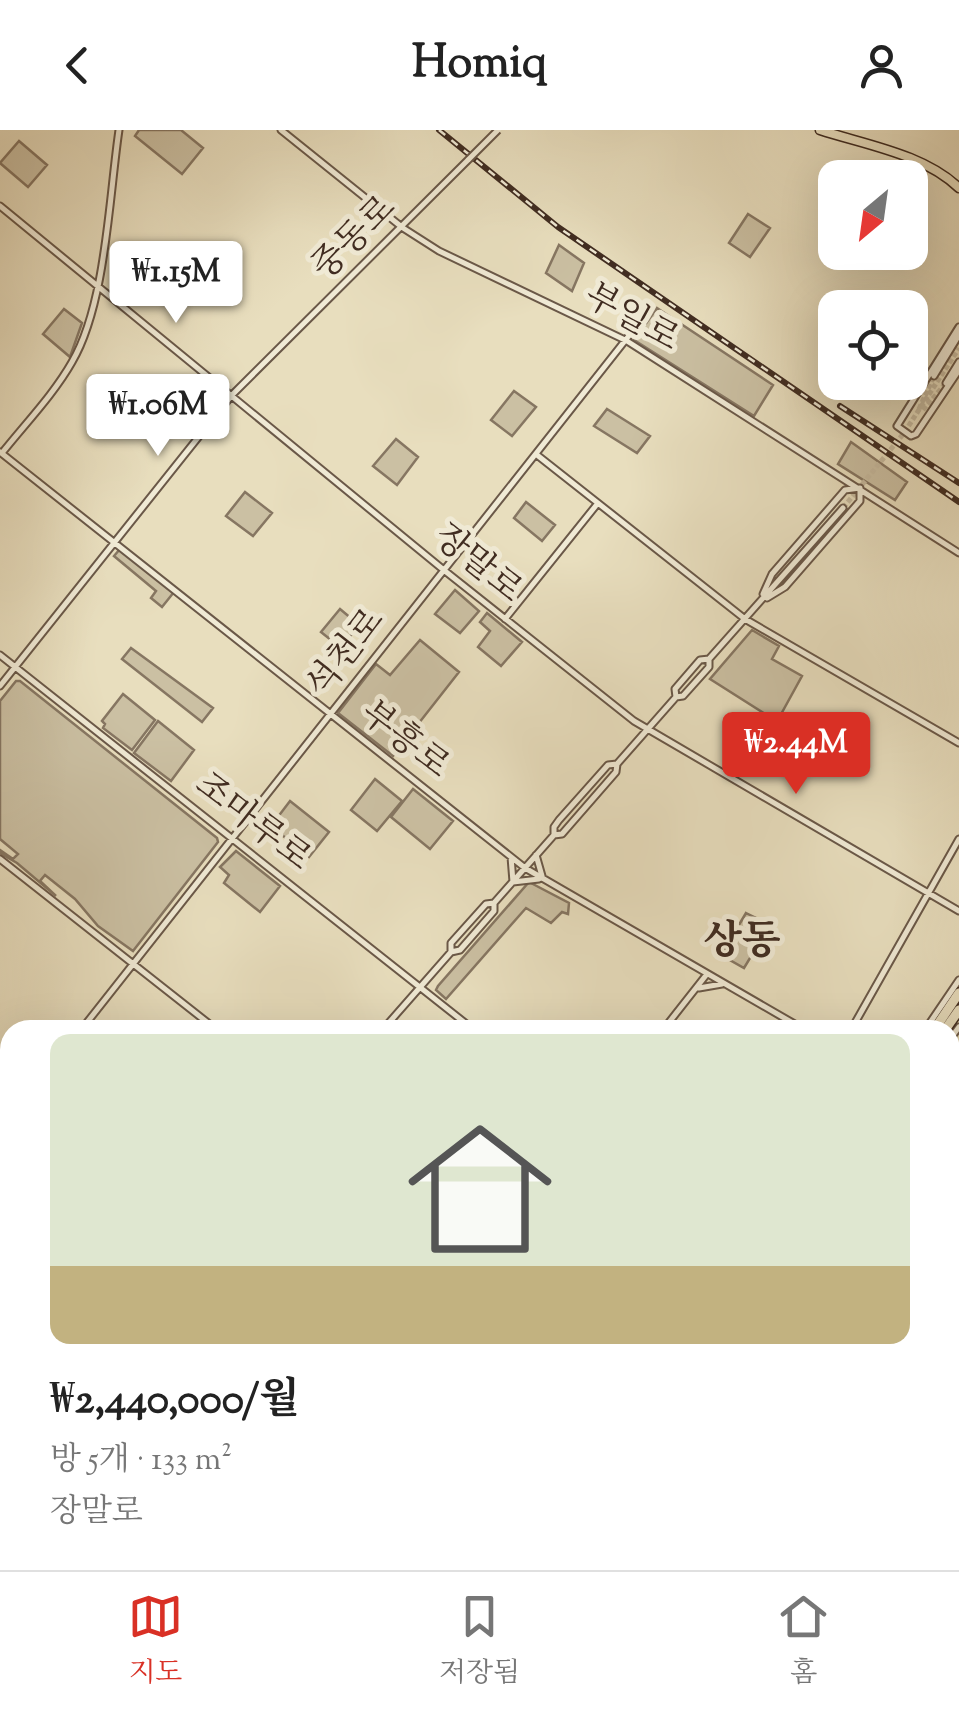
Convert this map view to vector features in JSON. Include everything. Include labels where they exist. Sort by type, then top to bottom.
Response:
[{"type":"highway","points":[[941,1020],[959,993]]},
{"type":"main road","points":[[820,130],[925,166],[959,188]]},
{"type":"street","points":[[1,452],[72,362],[98,286],[119,130]]},
{"type":"street","name":"부일로","points":[[282,130],[403,228],[439,251],[627,341],[959,554]]},
{"type":"street","name":"중동로","points":[[0,686],[232,395],[498,130]]},
{"type":"street","name":"장말로","points":[[0,206],[445,571],[647,730],[959,911]]},
{"type":"street","name":"석천로","points":[[89,1020],[650,309]]},
{"type":"street","points":[[931,376],[959,328]]},
{"type":"street","points":[[959,335],[897,426],[900,429],[911,436],[916,434],[959,362]]},
{"type":"street","points":[[946,386],[959,370]]},
{"type":"street","points":[[931,376],[946,386]]},
{"type":"street","name":"부흥로","points":[[1,452],[525,868],[788,1020]]},
{"type":"street","points":[[537,454],[745,618],[959,742]]},
{"type":"street","points":[[860,488],[860,501],[786,587],[760,602],[772,574],[845,490],[860,488]]},
{"type":"street","points":[[838,498],[850,500],[850,512]]},
{"type":"street","points":[[506,620],[598,503]]},
{"type":"street","points":[[393,1020],[451,952],[460,950],[494,911],[494,903],[608,765],[617,764],[676,697],[683,696],[709,667],[709,659],[843,508]]},
{"type":"street","name":"조마루로","points":[[0,655],[461,1020]]},
{"type":"street","points":[[676,697],[675,689],[700,660],[709,659]]},
{"type":"street","points":[[857,1020],[959,839]]},
{"type":"street","points":[[512,882],[511,856],[536,855]]},
{"type":"street","points":[[512,882],[542,878],[536,855]]},
{"type":"street","points":[[0,859],[203,1020]]},
{"type":"street","points":[[693,966],[696,989]]},
{"type":"street","points":[[671,1020],[707,974]]},
{"type":"street","points":[[932,1020],[959,980]]},
{"type":"street","points":[[696,989],[725,984]]},
{"type":"shaded area","points":[[139,130],[181,130],[203,148],[182,174],[135,136]]},
{"type":"shaded area","points":[[19,141],[47,165],[28,187],[0,163]]},
{"type":"shaded area","points":[[748,214],[770,228],[750,257],[729,243]]},
{"type":"shaded area","points":[[559,245],[584,263],[572,291],[546,273]]},
{"type":"shaded area","points":[[657,308],[773,385],[754,416],[634,340]]},
{"type":"shaded area","points":[[64,309],[82,323],[70,357],[43,334]]},
{"type":"shaded area","points":[[514,391],[536,407],[512,436],[491,420]]},
{"type":"shaded area","points":[[607,409],[650,436],[637,453],[594,426]]},
{"type":"shaded area","points":[[396,439],[418,457],[397,485],[373,466]]},
{"type":"shaded area","points":[[851,442],[907,482],[895,500],[838,464]]},
{"type":"shaded area","points":[[245,492],[272,513],[253,536],[226,516]]},
{"type":"shaded area","points":[[526,502],[555,525],[542,541],[514,518]]},
{"type":"shaded area","points":[[120,549],[174,592],[162,607],[151,598],[156,591],[114,556]]},
{"type":"shaded area","points":[[455,590],[479,611],[460,633],[435,614]]},
{"type":"shaded area","points":[[340,609],[359,625],[341,648],[321,632]]},
{"type":"shaded area","points":[[487,613],[522,642],[501,666],[478,647],[490,631],[480,622]]},
{"type":"shaded area","points":[[752,630],[779,646],[772,659],[802,676],[780,716],[773,719],[710,679]]},
{"type":"shaded area","points":[[420,640],[459,672],[393,756],[338,713],[376,664],[390,675]]},
{"type":"shaded area","points":[[131,648],[213,708],[202,722],[122,659]]},
{"type":"shaded area","points":[[16,681],[217,838],[218,842],[133,951],[98,926],[75,899],[45,875],[40,881],[56,896],[0,853],[13,859],[18,854],[0,839],[0,701]]},
{"type":"shaded area","points":[[123,694],[155,720],[132,750],[103,728],[102,721]]},
{"type":"shaded area","points":[[158,721],[194,750],[171,781],[134,753]]},
{"type":"shaded area","points":[[375,779],[402,801],[377,831],[351,810]]},
{"type":"shaded area","points":[[413,789],[453,821],[430,849],[391,817]]},
{"type":"shaded area","points":[[290,801],[329,832],[309,857],[271,826]]},
{"type":"shaded area","points":[[236,851],[280,886],[260,912],[224,883],[229,875],[220,867]]},
{"type":"shaded area","points":[[529,882],[569,903],[568,914],[562,912],[551,923],[526,908],[446,999],[436,990],[438,986]]},
{"type":"shaded area","points":[[746,913],[770,925],[744,968],[721,955]]},
{"type":"tunnel","points":[[843,508],[904,433],[959,348]]},
{"type":"tunnel","points":[[919,409],[934,376]]},
{"type":"tunnel","points":[[923,410],[946,383]]},
{"type":"railway","points":[[439,130],[558,227],[959,502]]},
{"type":"railway","points":[[840,406],[959,483]]},
{"type":"district","name":"상동","points":[[742,943]]}]
